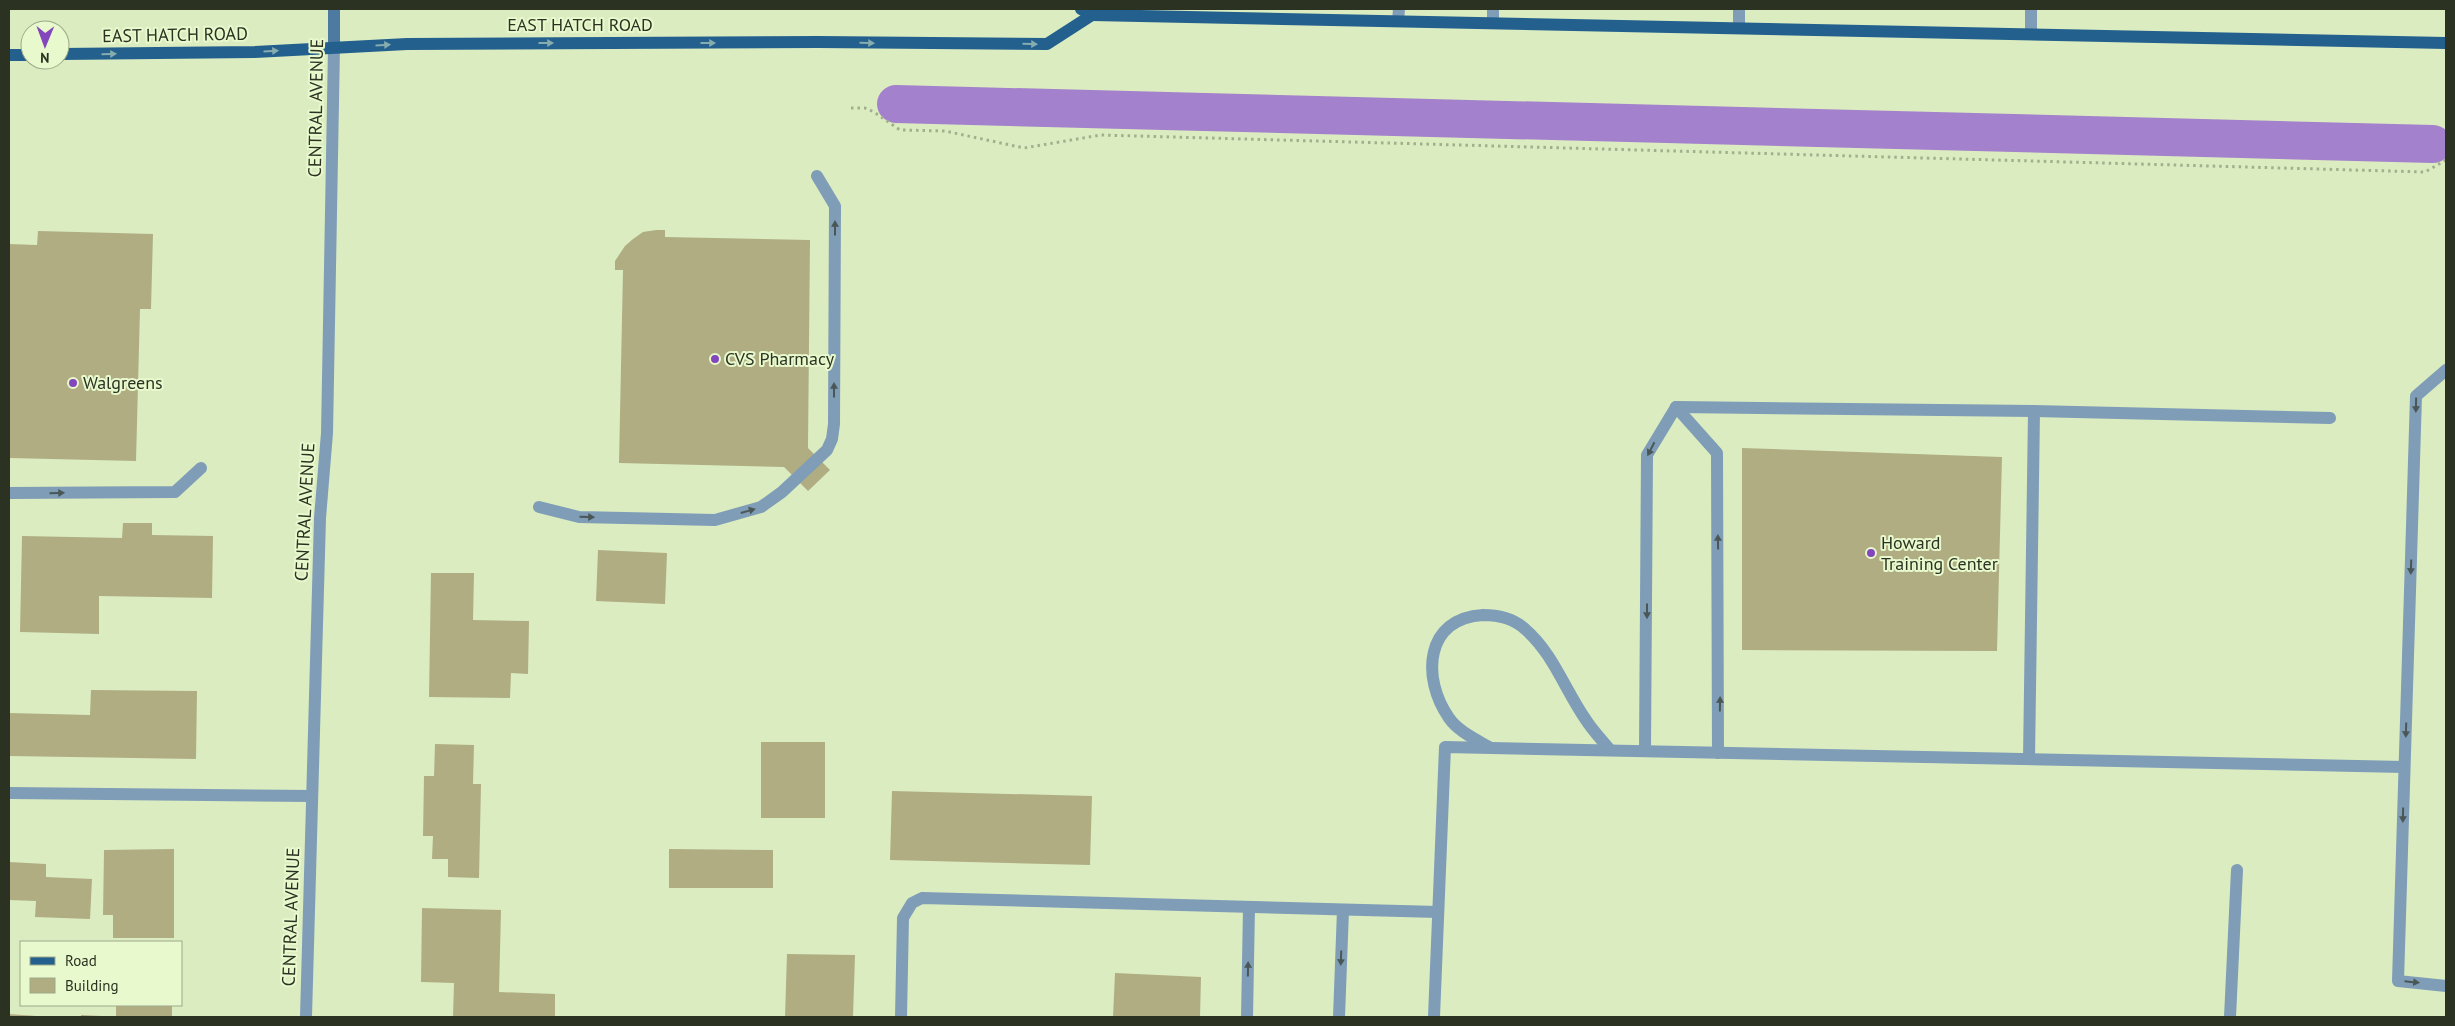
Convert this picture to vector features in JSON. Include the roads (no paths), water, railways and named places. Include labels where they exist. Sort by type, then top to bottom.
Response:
[{"type":"main road","name":"EAST HATCH ROAD","points":[[70,54],[255,52],[436,43],[818,42],[1048,44],[1086,12],[1398,13],[1493,23],[2446,43]]},
{"type":"street","name":"CENTRAL AVENUE","points":[[306,1017],[320,518],[327,433],[334,9]]},
{"type":"street","points":[[1493,9],[1493,23]]},
{"type":"street","points":[[1739,9],[1739,28]]},
{"type":"street","points":[[2031,34],[2032,9]]},
{"type":"street","points":[[539,507],[579,517],[715,520],[761,507],[782,492],[828,450],[834,424],[835,206],[817,176]]},
{"type":"street","points":[[2446,370],[2416,396],[2398,981],[2446,986]]},
{"type":"street","points":[[1676,407],[2034,411],[2330,418]]},
{"type":"street","points":[[1645,750],[1647,454],[1676,407]]},
{"type":"street","points":[[1676,407],[1717,453],[1718,753]]},
{"type":"street","points":[[2029,759],[2034,411]]},
{"type":"street","points":[[9,494],[175,492],[201,468]]},
{"type":"street","points":[[1491,748],[1466,734],[1450,719],[1437,697],[1432,680],[1431,660],[1437,642],[1448,627],[1468,616],[1496,615],[1514,621],[1525,629],[1544,649],[1586,721],[1610,750]]},
{"type":"street","points":[[1434,1017],[1445,747],[2404,767]]},
{"type":"street","points":[[9,793],[312,796]]},
{"type":"street","points":[[2230,1017],[2237,870]]},
{"type":"street","points":[[901,1017],[903,918],[912,904],[922,898],[1438,912]]},
{"type":"street","points":[[1247,1017],[1249,907]]},
{"type":"street","points":[[1339,1017],[1343,910]]},
{"type":"waterway","points":[[896,104],[2433,144]]},
{"type":"place","name":"CVS Pharmacy","points":[[715,359]]},
{"type":"place","name":"Walgreens","points":[[73,383]]},
{"type":"place","name":"Howard Training Center","points":[[1871,553]]}]
